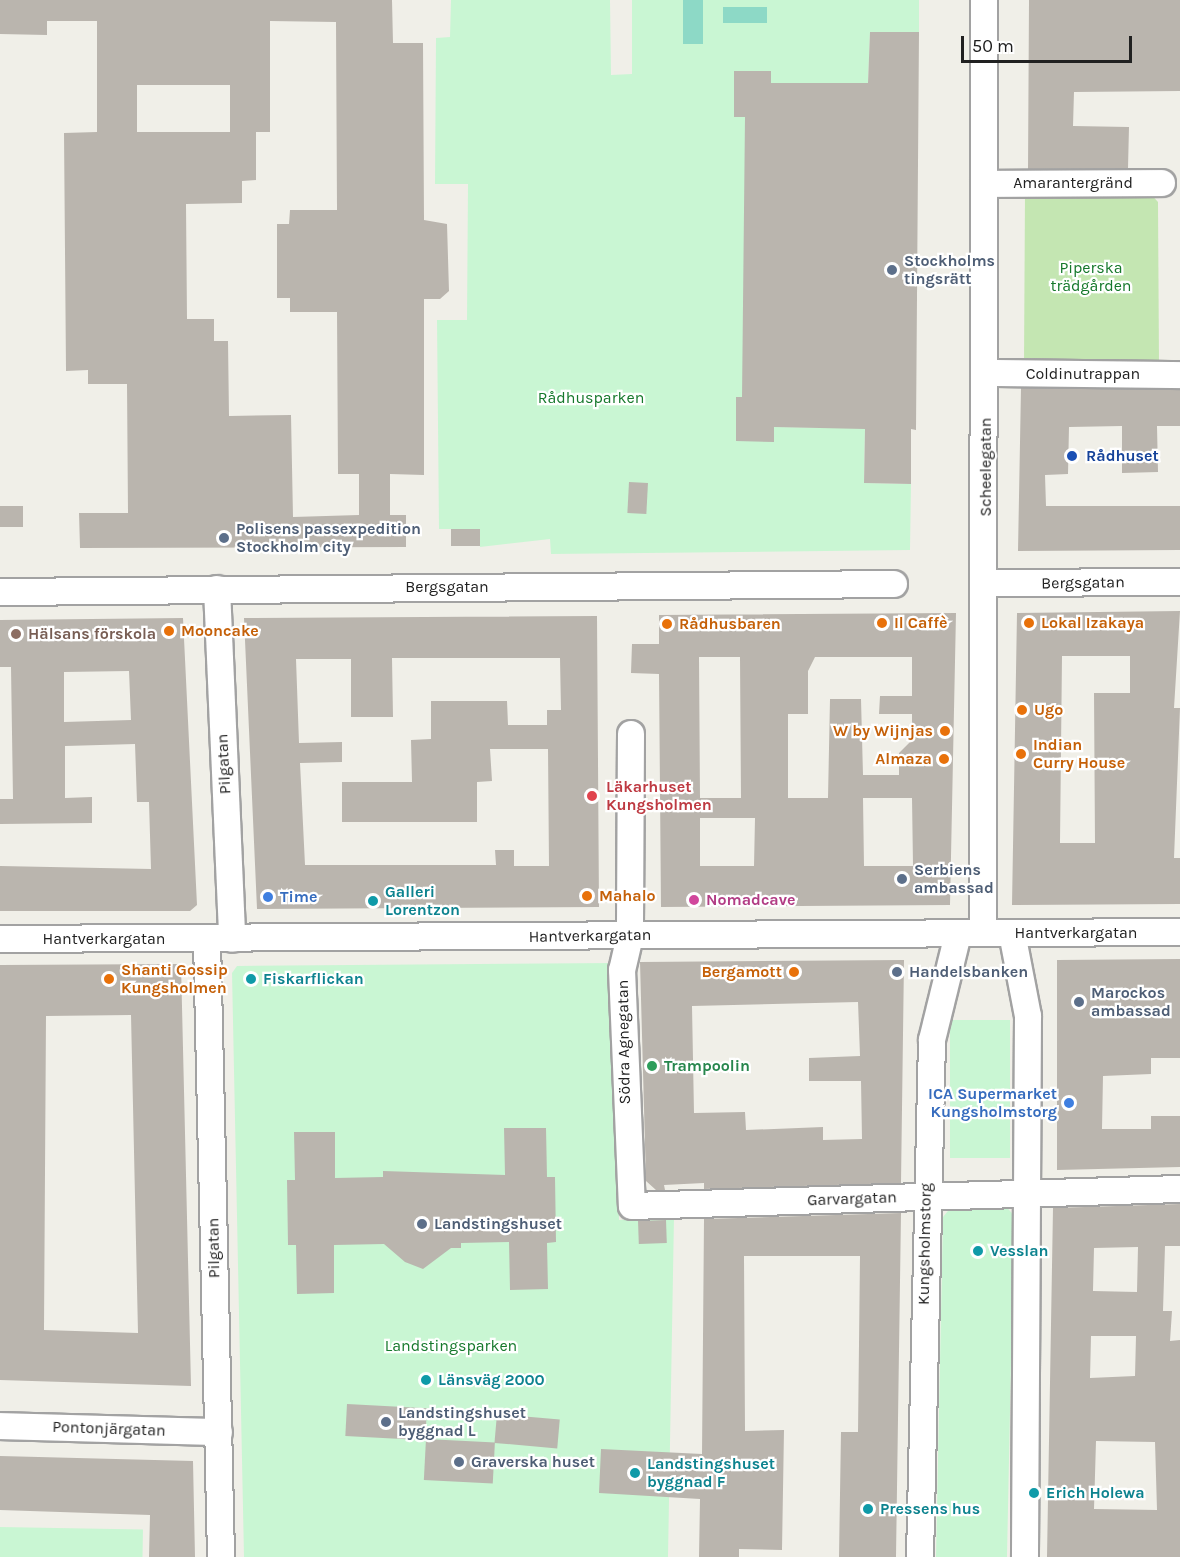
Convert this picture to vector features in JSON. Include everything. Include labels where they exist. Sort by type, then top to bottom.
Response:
[{"type":"street","name":"Scheelegatan","points":[[970,934],[987,582],[984,0]]},
{"type":"street","name":"Amarantergränd","points":[[984,183],[1162,183]]},
{"type":"street","name":"Coldinutrappan","points":[[987,373],[1180,375]]},
{"type":"street","name":"Bergsgatan","points":[[987,582],[1180,582]]},
{"type":"street","name":"Bergsgatan","points":[[0,591],[894,584]]},
{"type":"street","name":"Pilgatan","points":[[217,589],[232,939]]},
{"type":"street","name":"Södra Agnegatan","points":[[631,734],[630,936],[622,970],[627,1192],[632,1206]]},
{"type":"street","name":"Hantverkargatan","points":[[0,939],[1180,932]]},
{"type":"street","points":[[1012,933],[1029,1016],[1031,1193],[1025,1557]]},
{"type":"street","name":"Kungsholmstorg","points":[[920,1557],[926,1196],[932,1040],[970,934]]},
{"type":"street","name":"Pilgatan","points":[[207,939],[221,1557]]},
{"type":"street","name":"Garvargatan","points":[[632,1206],[1180,1189]]},
{"type":"street","name":"Pontonjärgatan","points":[[0,1426],[219,1432]]},
{"type":"green space","name":"Rådhusparken","points":[[451,0],[610,0],[611,75],[632,74],[632,0],[919,0],[919,32],[870,32],[868,83],[771,83],[771,71],[734,71],[734,117],[745,117],[774,427],[865,428],[864,483],[911,484],[910,550],[551,554],[550,539],[480,547],[480,529],[439,529],[437,320],[467,320],[468,184],[435,184],[436,38],[450,37]]},
{"type":"green space","points":[[683,0],[703,0],[703,44],[683,44]]},
{"type":"green space","points":[[723,7],[767,7],[767,23],[723,23]]},
{"type":"green space","name":"Piperska trädgården","points":[[1148,191],[1158,202],[1159,363],[1024,363],[1025,192]]},
{"type":"green space","name":"Landstingsparken","points":[[617,963],[619,1220],[674,1217],[668,1557],[244,1557],[232,973],[237,966]]},
{"type":"green space","points":[[950,1020],[1010,1020],[1010,1158],[950,1158]]},
{"type":"green space","points":[[952,1206],[1006,1206],[1014,1216],[1007,1557],[936,1557],[943,1217]]},
{"type":"green space","points":[[0,1527],[143,1529],[142,1557],[0,1557]]},
{"type":"building","points":[[0,0],[392,0],[393,43],[423,43],[424,220],[447,224],[449,291],[440,299],[424,299],[424,475],[390,474],[390,515],[406,515],[406,547],[80,548],[79,513],[128,513],[127,384],[88,384],[88,370],[66,371],[64,133],[97,132],[97,21],[47,21],[47,35],[0,34]],"holes":[[[270,21],[336,22],[337,210],[290,210],[289,224],[277,224],[277,298],[290,298],[290,312],[337,312],[338,474],[359,474],[359,515],[293,517],[291,415],[229,416],[228,341],[214,341],[214,319],[187,319],[186,204],[242,203],[242,181],[256,180],[256,132],[270,132]],[[137,85],[230,85],[230,132],[137,132]]]},
{"type":"building","points":[[1029,0],[1180,0],[1180,91],[1074,92],[1073,126],[1129,127],[1128,168],[1028,169]]},
{"type":"building","points":[[870,32],[919,32],[916,430],[911,429],[911,484],[864,483],[865,429],[774,427],[774,442],[736,441],[736,397],[742,397],[745,117],[734,117],[734,71],[771,71],[771,83],[868,83]]},
{"type":"building","points":[[1021,388],[1180,390],[1180,426],[1157,426],[1158,472],[1122,473],[1122,426],[1069,427],[1068,474],[1045,475],[1046,506],[1180,506],[1180,550],[1018,551]]},
{"type":"building","points":[[629,482],[648,483],[646,514],[627,513]]},
{"type":"building","points":[[0,506],[23,506],[23,527],[0,527]]},
{"type":"building","points":[[451,529],[480,529],[480,546],[451,546]]},
{"type":"building","points":[[1180,611],[1174,708],[1180,708],[1174,858],[1180,858],[1180,904],[1012,905],[1017,613]],"holes":[[[1062,656],[1130,656],[1130,693],[1094,693],[1095,843],[1060,843]]]},
{"type":"building","points":[[956,613],[950,905],[661,907],[659,674],[631,673],[632,644],[659,644],[659,615]],"holes":[[[699,657],[740,657],[741,798],[700,798]],[[815,657],[912,657],[912,696],[880,696],[879,714],[912,714],[912,740],[899,753],[899,775],[863,775],[861,699],[830,699],[828,798],[788,798],[788,714],[808,714],[808,671]],[[863,798],[912,798],[913,866],[864,866]],[[700,818],[755,818],[754,866],[700,866]]]},
{"type":"building","points":[[597,616],[599,907],[257,909],[244,618]],"holes":[[[392,658],[560,658],[561,710],[547,710],[547,725],[508,725],[507,701],[431,701],[431,739],[411,740],[412,782],[342,782],[342,822],[477,822],[477,782],[492,781],[490,749],[548,749],[549,866],[514,866],[514,850],[495,850],[496,865],[305,865],[300,763],[342,762],[342,742],[299,743],[296,659],[351,659],[351,717],[393,717]]]},
{"type":"building","points":[[183,618],[197,905],[190,911],[0,911],[0,866],[151,869],[149,802],[137,802],[135,744],[65,746],[65,798],[92,797],[92,823],[0,824],[0,799],[13,799],[11,667],[0,667],[0,620]],"holes":[[[129,671],[131,720],[64,722],[64,672]]]},
{"type":"building","points":[[1180,959],[1180,1058],[1151,1058],[1151,1074],[1103,1076],[1102,1129],[1151,1129],[1151,1116],[1180,1116],[1180,1167],[1057,1170],[1057,960]]},
{"type":"building","points":[[904,960],[901,1183],[704,1189],[704,1183],[664,1185],[665,1190],[656,1190],[646,1181],[640,962]],"holes":[[[858,1002],[860,1056],[809,1058],[809,1081],[861,1081],[862,1139],[823,1140],[823,1127],[746,1130],[745,1112],[694,1113],[692,1006]]]},
{"type":"building","points":[[181,964],[191,1386],[0,1380],[0,965]],"holes":[[[131,1015],[138,1333],[44,1330],[46,1016]]]},
{"type":"building","name":"Landstingshuset","points":[[504,1128],[546,1128],[547,1177],[555,1177],[556,1242],[547,1243],[548,1289],[510,1290],[509,1242],[461,1243],[461,1248],[451,1248],[423,1269],[405,1262],[384,1244],[334,1245],[334,1293],[297,1294],[296,1245],[288,1245],[287,1180],[295,1180],[294,1132],[335,1132],[335,1178],[383,1177],[383,1171],[505,1175]]},
{"type":"building","points":[[1180,1204],[1180,1246],[1165,1246],[1163,1311],[1172,1311],[1170,1341],[1180,1340],[1180,1557],[1047,1557],[1053,1208]],"holes":[[[1138,1247],[1137,1292],[1093,1291],[1094,1248]],[[1091,1336],[1136,1336],[1135,1376],[1090,1378]],[[1096,1441],[1155,1442],[1157,1510],[1094,1509]]]},
{"type":"building","points":[[901,1213],[896,1557],[839,1557],[841,1432],[858,1432],[860,1256],[744,1256],[745,1431],[784,1430],[782,1550],[739,1549],[739,1557],[699,1557],[700,1499],[599,1493],[601,1449],[702,1454],[704,1219]]},
{"type":"building","points":[[666,1220],[667,1243],[639,1244],[638,1221]]},
{"type":"building","name":"Landstingshuset byggnad L","points":[[347,1404],[427,1408],[425,1440],[345,1436]]},
{"type":"building","points":[[497,1414],[560,1419],[557,1448],[494,1443]]},
{"type":"building","name":"Graverska huset","points":[[426,1439],[495,1443],[493,1484],[424,1480]]},
{"type":"building","points":[[0,1456],[193,1461],[195,1557],[149,1557],[150,1515],[0,1510]]},
{"type":"place","name":"Stockholms tingsrätt","points":[[892,270]]},
{"type":"place","name":"Rådhuset","points":[[1072,456]]},
{"type":"place","name":"Polisens passexpedition Stockholm city","points":[[224,538]]},
{"type":"place","name":"Il Caffè","points":[[882,623]]},
{"type":"place","name":"Lokal Izakaya","points":[[1029,623]]},
{"type":"place","name":"Rådhusbaren","points":[[667,624]]},
{"type":"place","name":"Mooncake","points":[[169,631]]},
{"type":"place","name":"Hälsans förskola","points":[[16,634]]},
{"type":"place","name":"Ugo","points":[[1022,710]]},
{"type":"place","name":"W by Wijnjas","points":[[945,731]]},
{"type":"place","name":"Indian Curry House","points":[[1021,754]]},
{"type":"place","name":"Almaza","points":[[944,759]]},
{"type":"place","name":"Läkarhuset Kungsholmen","points":[[592,796]]},
{"type":"place","name":"Serbiens ambassad","points":[[902,879]]},
{"type":"place","name":"Mahalo","points":[[587,896]]},
{"type":"place","name":"Time","points":[[268,897]]},
{"type":"place","name":"Nomadcave","points":[[694,900]]},
{"type":"place","name":"Galleri Lorentzon","points":[[373,901]]},
{"type":"place","name":"Bergamott","points":[[794,972]]},
{"type":"place","name":"Handelsbanken","points":[[897,972]]},
{"type":"place","name":"Shanti Gossip Kungsholmen","points":[[109,979]]},
{"type":"place","name":"Fiskarflickan","points":[[251,979]]},
{"type":"place","name":"Marockos ambassad","points":[[1079,1002]]},
{"type":"place","name":"Trampoolin","points":[[652,1066]]},
{"type":"place","name":"ICA Supermarket Kungsholmstorg","points":[[1069,1103]]},
{"type":"place","name":"Landstingshuset","points":[[422,1224]]},
{"type":"place","name":"Vesslan","points":[[978,1251]]},
{"type":"place","name":"Länsväg 2000","points":[[426,1380]]},
{"type":"place","name":"Landstingshuset byggnad L","points":[[386,1422]]},
{"type":"place","name":"Graverska huset","points":[[459,1462]]},
{"type":"place","name":"Landstingshuset byggnad F","points":[[635,1473]]},
{"type":"place","name":"Erich Holewa","points":[[1034,1493]]},
{"type":"place","name":"Pressens hus","points":[[868,1509]]}]
